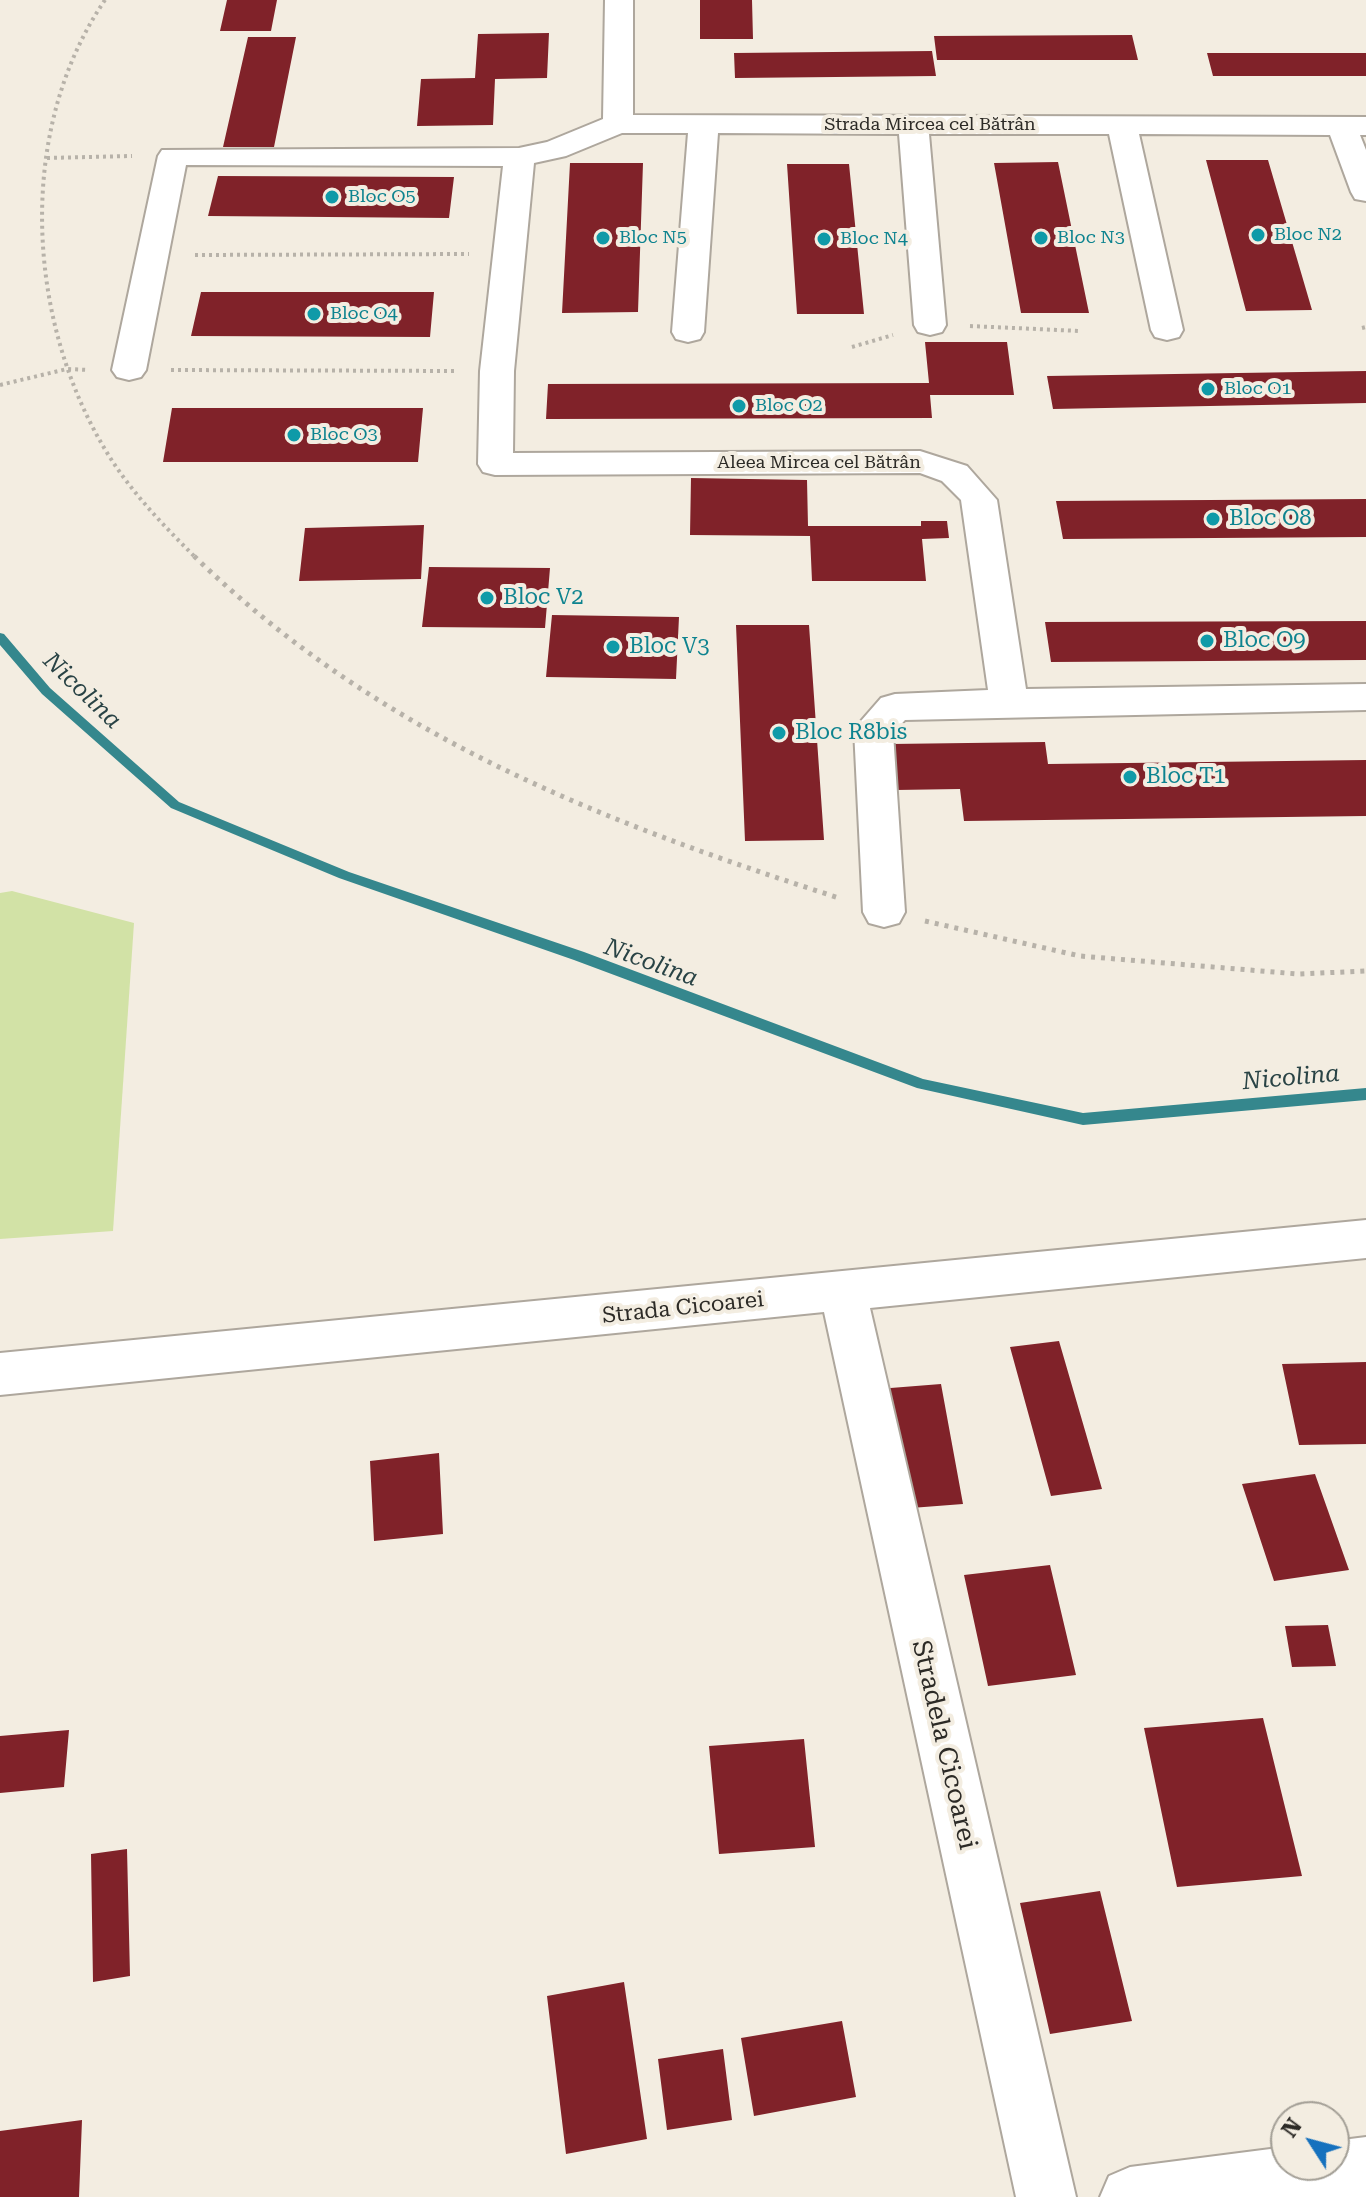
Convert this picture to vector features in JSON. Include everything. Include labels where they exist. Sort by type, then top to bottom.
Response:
[{"type":"street","points":[[129,370],[173,156],[519,157],[555,150],[618,124],[619,0]]},
{"type":"street","name":"Strada Mircea cel Bătrân","points":[[618,124],[1354,126]]},
{"type":"street","points":[[1122,124],[1167,330]]},
{"type":"street","points":[[688,332],[704,125]]},
{"type":"street","points":[[913,125],[930,325]]},
{"type":"street","points":[[1354,126],[1366,192]]},
{"type":"street","name":"Aleea Mircea cel Bătrân","points":[[519,157],[497,371],[495,464],[920,462],[943,467],[965,479],[979,500],[1009,703]]},
{"type":"street","points":[[884,912],[873,729],[895,707],[1366,697]]},
{"type":"street","name":"Strada Cicoarei","points":[[0,1374],[1366,1239]]},
{"type":"street","name":"Stradela Cicoarei","points":[[843,1293],[1046,2197]]},
{"type":"street","points":[[1130,2197],[1366,2167]]},
{"type":"path","points":[[105,0],[59,88],[41,195],[45,280],[67,369],[99,440],[150,511],[226,593],[380,706],[518,776],[712,858],[884,912],[1080,956],[1298,974],[1366,971]]},
{"type":"path","points":[[47,158],[107,156]]},
{"type":"path","points":[[152,255],[510,254]]},
{"type":"path","points":[[0,385],[67,369]]},
{"type":"path","points":[[129,370],[497,371]]},
{"type":"green space","points":[[12,891],[134,923],[113,1231],[0,1239],[0,893]]},
{"type":"building","points":[[227,0],[277,0],[271,31],[220,31]]},
{"type":"building","points":[[700,0],[752,0],[753,39],[700,39]]},
{"type":"building","points":[[549,33],[547,78],[495,79],[493,125],[417,126],[421,79],[475,78],[478,34]]},
{"type":"building","points":[[1132,35],[1138,60],[937,60],[934,36]]},
{"type":"building","points":[[248,37],[296,37],[274,147],[223,147]]},
{"type":"building","points":[[932,51],[936,76],[735,78],[734,53]]},
{"type":"building","points":[[1207,53],[1366,53],[1366,76],[1213,76]]},
{"type":"building","name":"Bloc N2","points":[[1206,160],[1268,160],[1312,310],[1246,311]]},
{"type":"building","name":"Bloc N3","points":[[1058,162],[1089,313],[1021,313],[994,163]]},
{"type":"building","name":"Bloc N5","points":[[570,163],[643,163],[638,312],[562,313]]},
{"type":"building","name":"Bloc N4","points":[[787,164],[849,164],[864,314],[797,314]]},
{"type":"building","name":"Bloc O5","points":[[218,176],[454,177],[449,218],[208,216]]},
{"type":"building","name":"Bloc O4","points":[[201,292],[434,292],[430,337],[191,336]]},
{"type":"building","name":"Bloc O2","points":[[925,342],[1007,342],[1014,395],[930,395],[932,418],[546,419],[548,384],[929,383]]},
{"type":"building","name":"Bloc O1","points":[[1366,371],[1366,403],[1053,409],[1047,376]]},
{"type":"building","name":"Bloc O3","points":[[172,408],[423,408],[418,462],[163,462]]},
{"type":"building","points":[[691,478],[807,480],[808,526],[921,526],[921,521],[947,521],[949,538],[922,539],[926,581],[812,581],[810,536],[690,535]]},
{"type":"building","name":"Bloc O8","points":[[1366,499],[1366,537],[1063,539],[1056,501]]},
{"type":"building","points":[[424,525],[421,579],[299,581],[305,528]]},
{"type":"building","name":"Bloc V2","points":[[429,567],[550,568],[545,628],[422,627]]},
{"type":"building","name":"Bloc V3","points":[[552,615],[679,617],[676,679],[546,677]]},
{"type":"building","name":"Bloc O9","points":[[1366,621],[1366,660],[1051,662],[1045,622]]},
{"type":"building","name":"Bloc R8bis","points":[[736,625],[809,625],[824,840],[745,841]]},
{"type":"building","name":"Bloc T1","points":[[1045,742],[1048,764],[1366,760],[1366,816],[964,821],[960,789],[896,790],[891,744]]},
{"type":"building","points":[[1059,1341],[1102,1489],[1051,1496],[1010,1347]]},
{"type":"building","points":[[1366,1362],[1366,1444],[1299,1445],[1282,1364]]},
{"type":"building","points":[[941,1384],[963,1504],[898,1509],[878,1389]]},
{"type":"building","points":[[439,1453],[443,1534],[374,1541],[370,1461]]},
{"type":"building","points":[[1315,1474],[1349,1570],[1274,1581],[1242,1484]]},
{"type":"building","points":[[1050,1565],[1076,1675],[988,1686],[964,1575]]},
{"type":"building","points":[[1328,1625],[1336,1666],[1292,1667],[1285,1626]]},
{"type":"building","points":[[1263,1718],[1302,1876],[1177,1887],[1144,1728]]},
{"type":"building","points":[[69,1730],[64,1787],[0,1793],[0,1736]]},
{"type":"building","points":[[804,1739],[815,1847],[719,1854],[709,1746]]},
{"type":"building","points":[[127,1849],[130,1976],[93,1982],[91,1854]]},
{"type":"building","points":[[1100,1891],[1132,2021],[1050,2034],[1020,1903]]},
{"type":"building","points":[[624,1982],[647,2139],[566,2154],[547,1996]]},
{"type":"building","points":[[842,2021],[856,2097],[754,2116],[741,2038]]},
{"type":"building","points":[[723,2049],[732,2120],[667,2130],[658,2059]]},
{"type":"building","points":[[82,2120],[79,2197],[0,2197],[0,2131]]},
{"type":"waterway","name":"Nicolina","points":[[0,637],[46,691],[175,805],[344,875],[579,956],[922,1084],[1083,1119],[1366,1094]]},
{"type":"place","name":"Bloc O5","points":[[332,197]]},
{"type":"place","name":"Bloc N2","points":[[1258,235]]},
{"type":"place","name":"Bloc N5","points":[[603,238]]},
{"type":"place","name":"Bloc N3","points":[[1041,238]]},
{"type":"place","name":"Bloc N4","points":[[824,239]]},
{"type":"place","name":"Bloc O4","points":[[314,314]]},
{"type":"place","name":"Bloc O1","points":[[1208,389]]},
{"type":"place","name":"Bloc O2","points":[[739,406]]},
{"type":"place","name":"Bloc O3","points":[[294,435]]},
{"type":"place","name":"Bloc O8","points":[[1213,519]]},
{"type":"place","name":"Bloc V2","points":[[487,598]]},
{"type":"place","name":"Bloc O9","points":[[1207,641]]},
{"type":"place","name":"Bloc V3","points":[[613,647]]},
{"type":"place","name":"Bloc R8bis","points":[[779,733]]},
{"type":"place","name":"Bloc T1","points":[[1130,777]]}]
